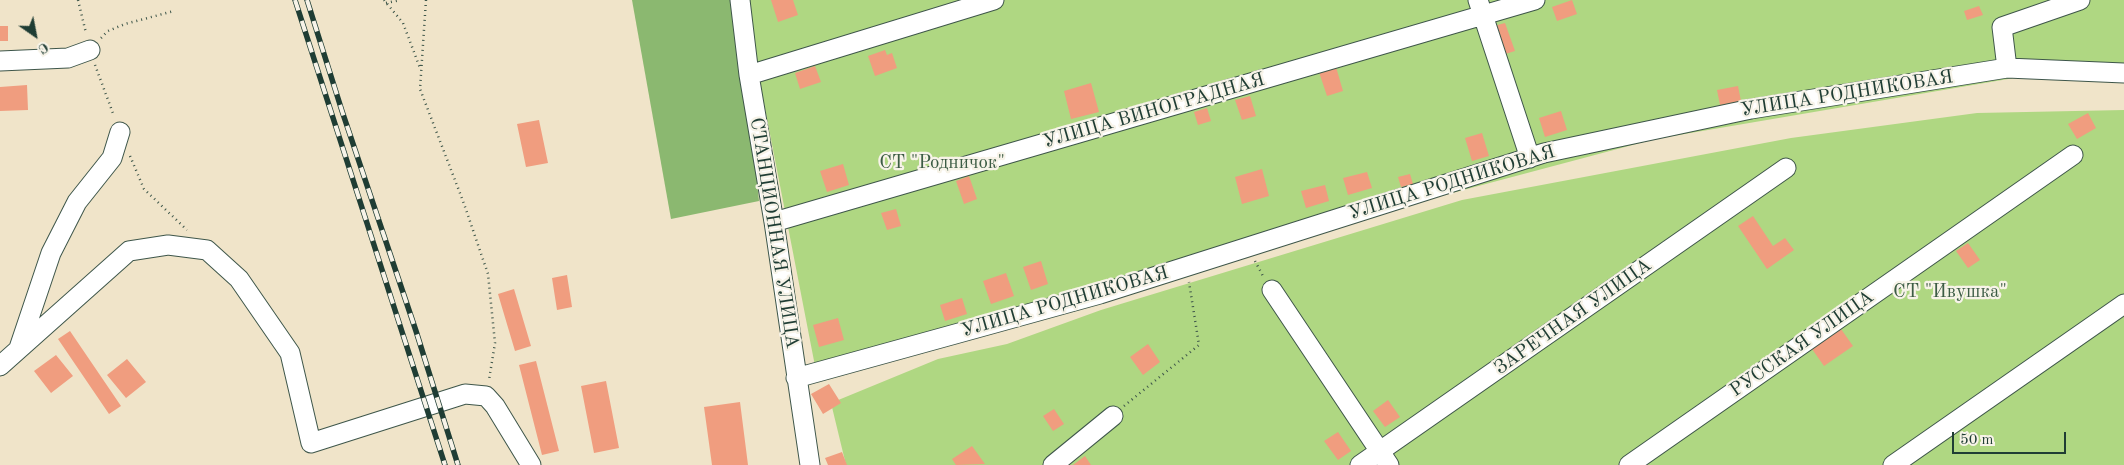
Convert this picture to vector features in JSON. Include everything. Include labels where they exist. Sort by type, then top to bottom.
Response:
[{"type":"street","name":"СТАНЦИОННАЯ УЛИЦА","points":[[740,0],[749,75],[774,222],[810,465]]},
{"type":"street","points":[[749,75],[994,0]]},
{"type":"street","name":"УЛИЦА ВИНОГРАДНАЯ","points":[[774,222],[1480,8],[1534,0]]},
{"type":"street","points":[[2007,68],[2002,27],[2080,0]]},
{"type":"street","points":[[1480,8],[1530,158]]},
{"type":"street","points":[[0,61],[68,58],[90,50]]},
{"type":"street","name":"УЛИЦА РОДНИКОВАЯ","points":[[796,378],[1100,294],[1530,158],[1752,108],[2007,68],[2124,73]]},
{"type":"street","points":[[19,349],[51,253],[77,202],[112,158],[120,132]]},
{"type":"street","name":"РУССКАЯ УЛИЦА","points":[[1629,465],[2073,155]]},
{"type":"street","name":"ЗАРЕЧНАЯ УЛИЦА","points":[[1360,465],[1384,458],[1786,168]]},
{"type":"street","points":[[0,366],[129,251],[168,245],[207,250],[239,278],[290,353],[311,443],[465,394],[486,396],[496,406],[531,465]]},
{"type":"street","points":[[1272,290],[1384,458]]},
{"type":"street","points":[[1892,465],[2124,304]]},
{"type":"street","points":[[1053,465],[1113,416]]},
{"type":"path","points":[[384,0],[403,22],[421,70]]},
{"type":"path","points":[[386,3],[400,0]]},
{"type":"path","points":[[426,0],[420,89],[463,201],[488,274],[495,343],[486,396]]},
{"type":"path","points":[[90,50],[108,30],[174,11]]},
{"type":"path","points":[[1247,246],[1272,290]]},
{"type":"path","points":[[1113,416],[1199,345],[1187,266]]},
{"type":"green space","points":[[632,0],[738,0],[759,201],[671,219]]},
{"type":"green space","name":"СТ \"Родничок\"","points":[[744,0],[2124,0],[2124,82],[2014,78],[1655,139],[1279,239],[815,366]]},
{"type":"green space","name":"СТ \"Ивушка\"","points":[[2124,110],[2124,465],[846,465],[831,403],[938,359],[1007,344],[1101,310],[1462,200],[1791,138],[1977,113]]},
{"type":"building","points":[[771,0],[793,0],[798,15],[778,22]]},
{"type":"building","points":[[1572,0],[1577,14],[1557,21],[1552,7]]},
{"type":"building","points":[[1979,6],[1983,15],[1967,20],[1964,11]]},
{"type":"building","points":[[1505,23],[1515,51],[1499,56],[1490,27]]},
{"type":"building","points":[[0,26],[8,26],[8,41],[0,41]]},
{"type":"building","points":[[885,50],[887,55],[892,53],[897,68],[875,76],[868,56]]},
{"type":"building","points":[[815,66],[821,82],[800,89],[795,73]]},
{"type":"building","points":[[1336,67],[1343,91],[1327,96],[1319,72]]},
{"type":"building","points":[[1091,83],[1099,112],[1071,119],[1064,91]]},
{"type":"building","points":[[27,85],[28,110],[0,111],[0,87]]},
{"type":"building","points":[[1738,86],[1741,101],[1720,105],[1717,90]]},
{"type":"building","points":[[1250,96],[1256,116],[1242,120],[1235,100]]},
{"type":"building","points":[[1207,108],[1211,121],[1198,125],[1194,112]]},
{"type":"building","points":[[1561,111],[1567,130],[1545,137],[1539,118]]},
{"type":"building","points":[[2088,113],[2096,128],[2077,139],[2068,124]]},
{"type":"building","points":[[539,120],[548,163],[526,167],[517,124]]},
{"type":"building","points":[[1482,133],[1489,156],[1472,161],[1465,138]]},
{"type":"building","points":[[843,164],[849,185],[827,192],[820,171]]},
{"type":"building","points":[[1262,169],[1269,196],[1242,204],[1235,177]]},
{"type":"building","points":[[1367,172],[1372,188],[1348,195],[1343,178]]},
{"type":"building","points":[[1410,174],[1413,184],[1401,187],[1398,177]]},
{"type":"building","points":[[969,176],[977,199],[964,204],[956,181]]},
{"type":"building","points":[[1325,185],[1329,201],[1306,208],[1301,191]]},
{"type":"building","points":[[896,209],[901,226],[887,230],[881,213]]},
{"type":"building","points":[[1753,216],[1773,246],[1785,238],[1794,250],[1767,269],[1738,226]]},
{"type":"building","points":[[1968,243],[1980,260],[1968,268],[1956,251]]},
{"type":"building","points":[[1041,261],[1048,284],[1031,290],[1023,267]]},
{"type":"building","points":[[1006,273],[1014,296],[991,304],[983,281]]},
{"type":"building","points":[[567,275],[572,307],[557,310],[552,278]]},
{"type":"building","points":[[514,289],[531,346],[515,351],[498,294]]},
{"type":"building","points":[[962,298],[967,314],[945,321],[940,305]]},
{"type":"building","points":[[838,318],[844,340],[819,347],[813,325]]},
{"type":"building","points":[[1841,329],[1853,346],[1824,366],[1812,349]]},
{"type":"building","points":[[70,331],[121,406],[109,414],[58,339]]},
{"type":"building","points":[[1148,344],[1160,362],[1143,375],[1130,357]]},
{"type":"building","points":[[56,355],[73,376],[51,393],[34,371]]},
{"type":"building","points":[[127,359],[146,382],[126,398],[107,375]]},
{"type":"building","points":[[536,361],[559,451],[542,455],[519,365]]},
{"type":"building","points":[[606,381],[619,448],[594,453],[581,386]]},
{"type":"building","points":[[829,384],[841,403],[823,414],[811,394]]},
{"type":"building","points":[[1388,400],[1400,417],[1385,427],[1373,411]]},
{"type":"building","points":[[740,402],[748,465],[712,465],[704,407]]},
{"type":"building","points":[[1054,409],[1064,424],[1053,431],[1043,416]]},
{"type":"building","points":[[1338,432],[1351,451],[1338,460],[1324,441]]},
{"type":"building","points":[[972,446],[985,464],[956,465],[952,459]]},
{"type":"building","points":[[842,452],[847,465],[828,465],[825,458]]},
{"type":"building","points":[[1085,456],[1091,465],[1073,465]]},
{"type":"railway","points":[[295,0],[445,465]]},
{"type":"railway","points":[[307,0],[458,465]]}]
